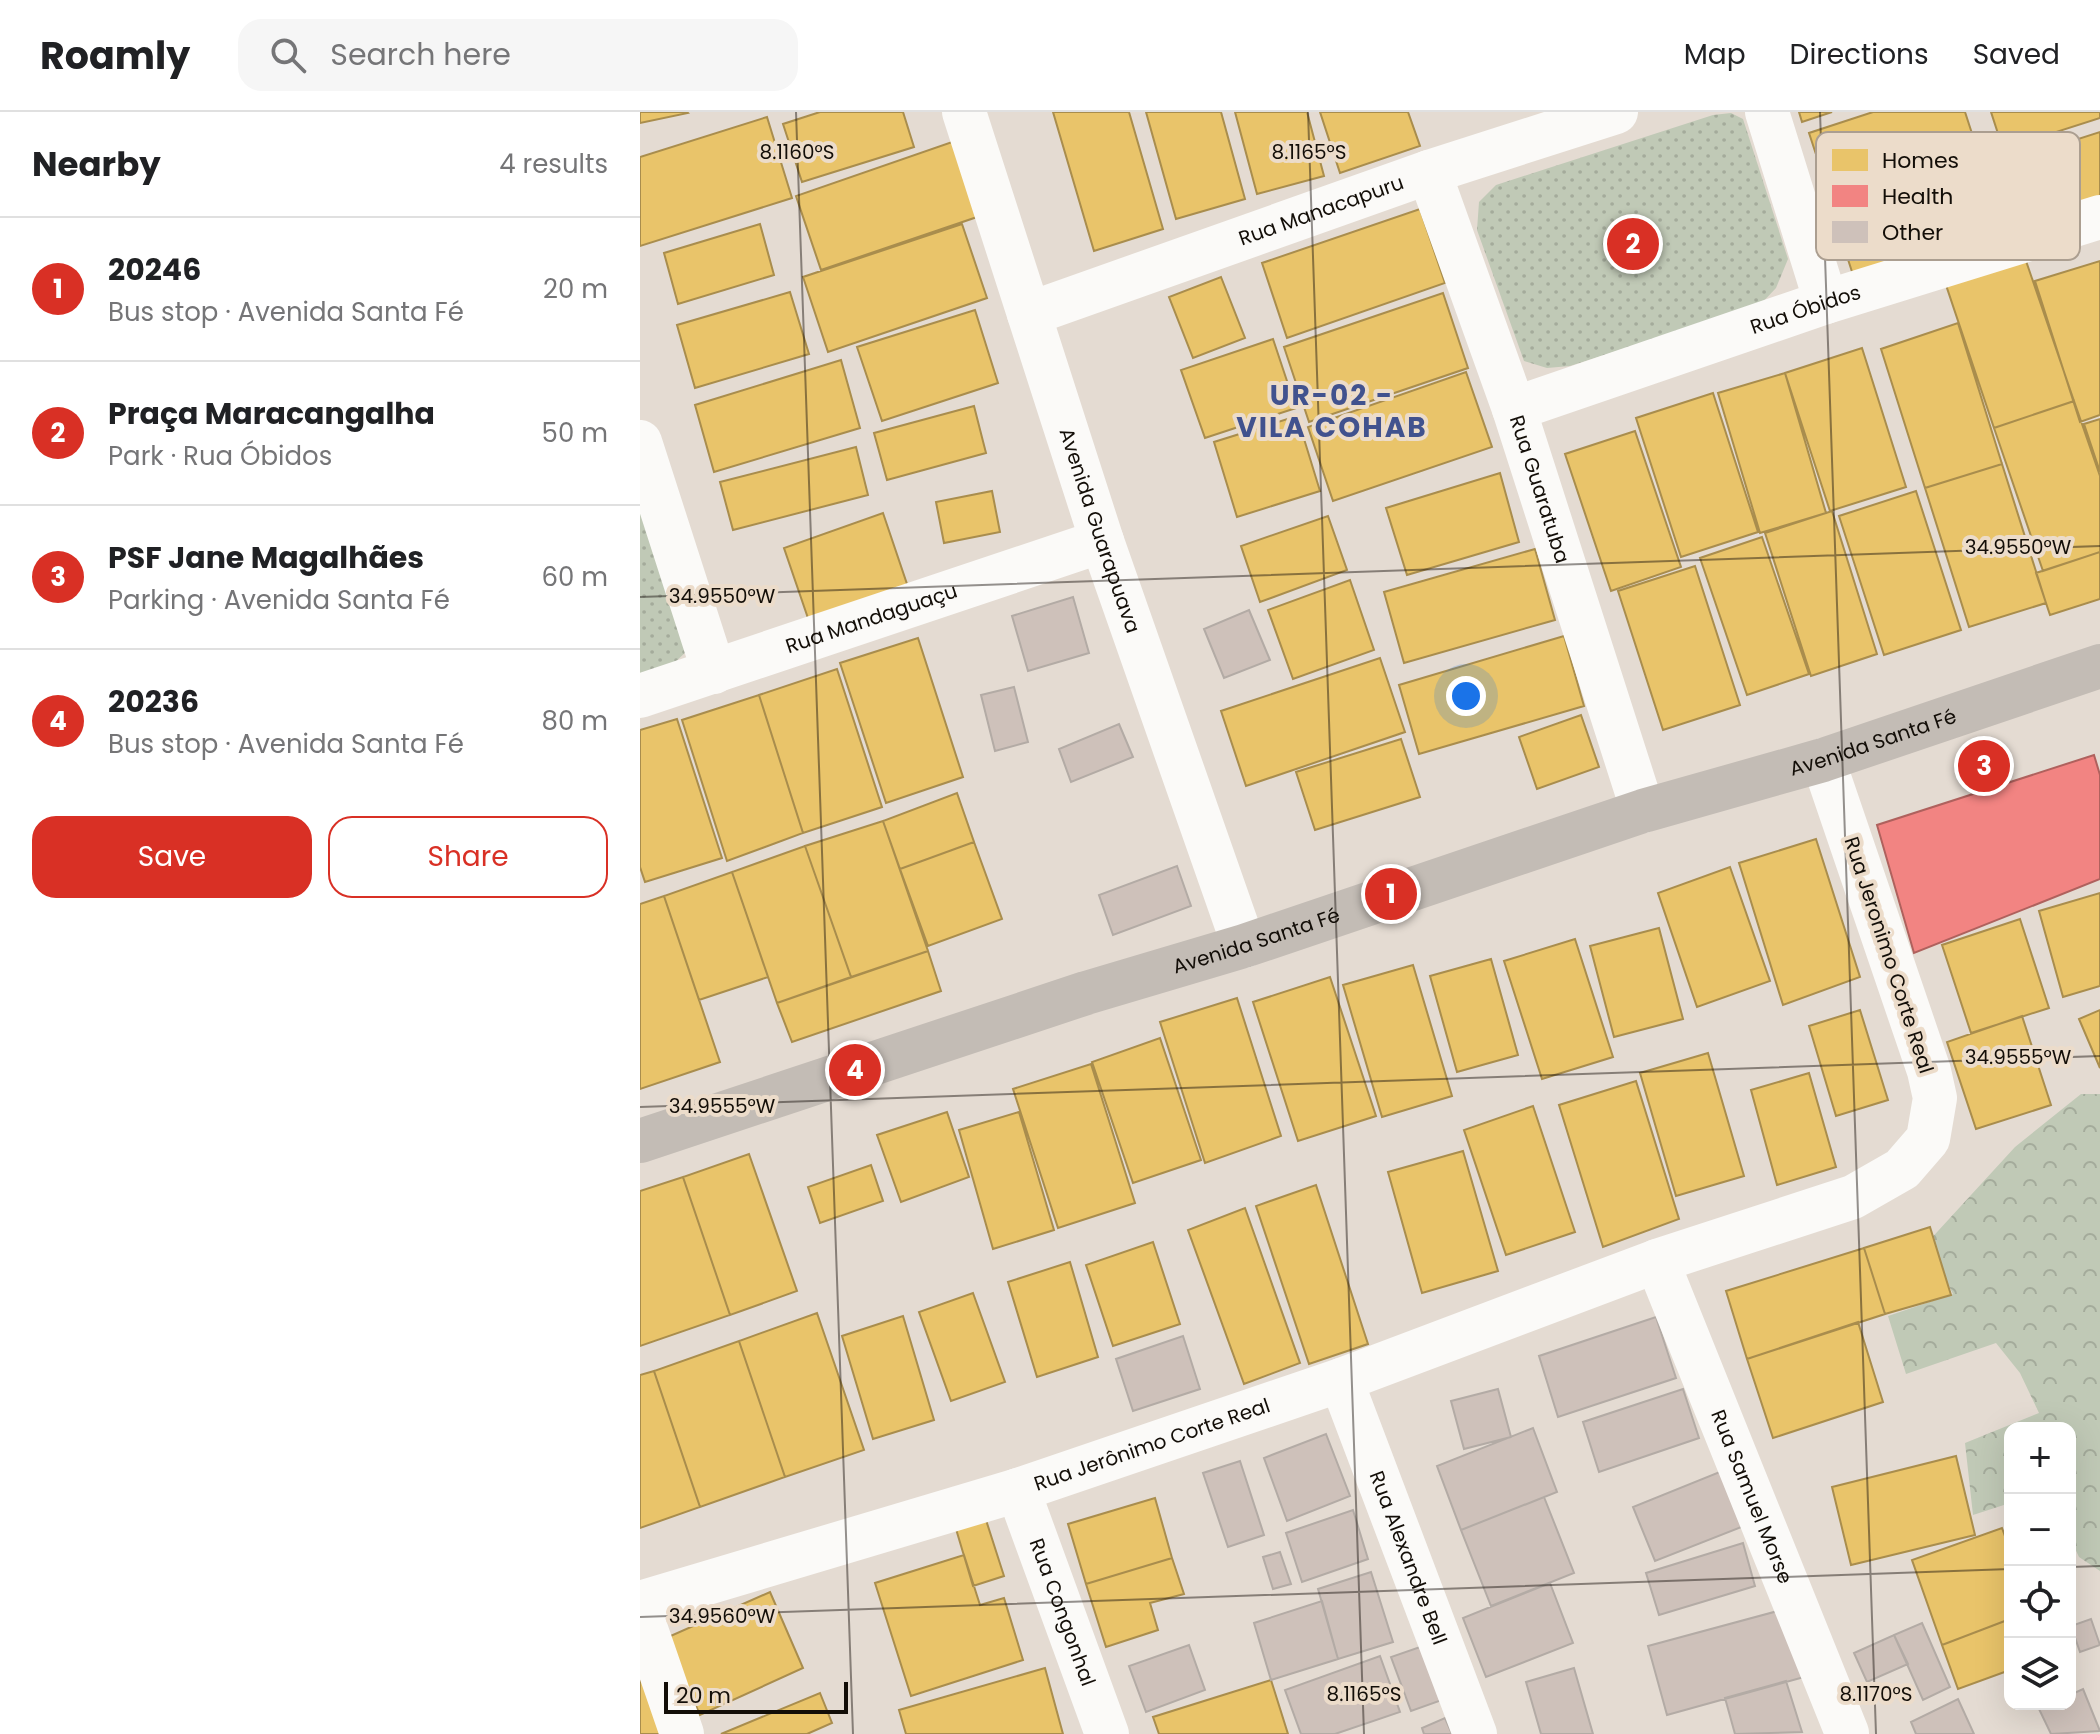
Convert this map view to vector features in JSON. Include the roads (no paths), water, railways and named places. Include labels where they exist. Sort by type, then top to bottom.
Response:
[{"type":"main road","name":"Avenida Santa Fé","points":[[640,1141],[1086,993],[1244,946],[1643,811],[1823,760],[2100,666]]},
{"type":"street","name":"Avenida Guarapuava","points":[[964,112],[1102,541],[1244,946]]},
{"type":"street","name":"Rua Manacapuru","points":[[1029,314],[1429,172],[1616,112]]},
{"type":"street","points":[[1767,112],[1826,302]]},
{"type":"street","name":"Rua Guaratuba","points":[[1429,172],[1514,409],[1643,811]]},
{"type":"street","name":"Rua Óbidos","points":[[2080,223],[2100,217]]},
{"type":"street","name":"Rua Óbidos","points":[[1514,409],[1826,302],[1961,260]]},
{"type":"street","points":[[640,442],[714,672]]},
{"type":"street","name":"Rua Mandaguaçu","points":[[640,696],[1102,541]]},
{"type":"street","name":"Rua Jeronimo Corte Real","points":[[1657,1261],[1853,1197],[1902,1169],[1928,1139],[1935,1098],[1929,1071],[1823,760]]},
{"type":"street","name":"Rua Jerônimo Corte Real","points":[[640,1603],[1018,1490],[1341,1380],[1657,1261]]},
{"type":"street","name":"Rua Samuel Morse","points":[[1657,1261],[1847,1733]]},
{"type":"street","name":"Rua Alexandre Bell","points":[[1341,1380],[1475,1734]]},
{"type":"street","name":"Rua Congonhal","points":[[1018,1490],[1107,1734]]},
{"type":"street","points":[[640,1612],[682,1734]]},
{"type":"place","name":"Praça Maracangalha","points":[[1633,244]]},
{"type":"place","name":"PSF Jane Magalhães","points":[[1984,766]]},
{"type":"place","name":"20246","points":[[1391,894]]},
{"type":"place","name":"20236","points":[[855,1070]]},
{"type":"district","name":"UR-02 - VILA COHAB","points":[[1332,411]]}]
